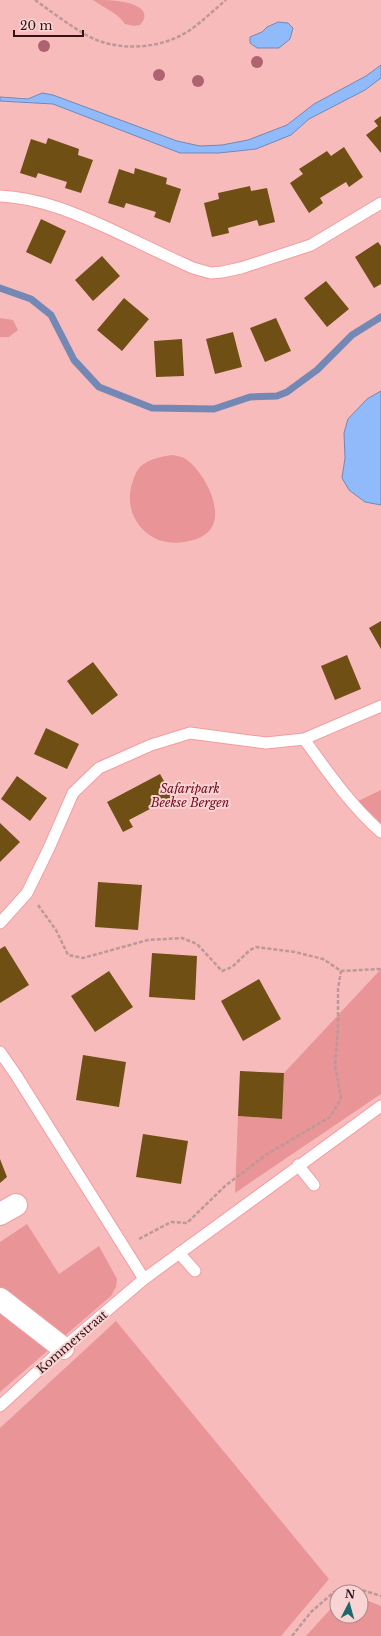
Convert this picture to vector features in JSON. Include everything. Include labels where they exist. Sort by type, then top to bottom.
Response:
[{"type":"street","points":[[0,1299],[63,1348]]},
{"type":"lane","points":[[0,196],[44,202],[70,211],[193,268],[211,273],[241,268],[311,245],[381,203]]},
{"type":"lane","points":[[0,923],[27,892],[49,848],[73,793],[100,768],[151,745],[190,733],[266,743],[304,739],[381,706]]},
{"type":"lane","points":[[304,739],[330,776],[368,821],[381,832]]},
{"type":"lane","points":[[0,1052],[144,1279]]},
{"type":"lane","name":"Kommerstraat","points":[[0,1406],[63,1348],[144,1279],[298,1165],[381,1106]]},
{"type":"lane","points":[[298,1165],[314,1185]]},
{"type":"lane","points":[[179,1252],[195,1271]]},
{"type":"path","points":[[35,0],[89,36],[110,44],[138,47],[164,42],[192,29],[226,0]]},
{"type":"path","points":[[27,892],[56,930],[68,956],[83,958],[148,940],[182,938],[198,944],[222,971],[232,967],[250,950],[256,947],[296,952],[323,959],[341,972],[381,969]]},
{"type":"path","points":[[125,1247],[171,1222],[187,1223],[225,1186],[244,1171],[267,1154],[330,1117],[341,1099],[335,1065],[338,1028],[338,989],[341,972]]},
{"type":"path","points":[[292,1636],[311,1612],[334,1592],[359,1588],[381,1596]]},
{"type":"green space","name":"Safaripark Beekse Bergen","points":[[0,0],[381,0],[381,1636],[0,1636]]},
{"type":"shaded area","points":[[93,0],[121,1],[139,7],[143,11],[143,22],[140,25],[134,26],[125,24],[115,14]]},
{"type":"shaded area","points":[[0,318],[13,320],[18,330],[9,337],[0,337]]},
{"type":"shaded area","points":[[173,455],[187,460],[200,474],[211,494],[215,515],[213,524],[208,532],[203,536],[190,541],[172,543],[150,536],[142,529],[132,510],[130,499],[131,487],[138,469],[143,464],[155,458]]},
{"type":"shaded area","points":[[381,790],[381,823],[358,801]]},
{"type":"shaded area","points":[[381,969],[381,1094],[235,1193],[238,1116],[281,1119],[284,1073]]},
{"type":"shaded area","points":[[27,1224],[59,1274],[99,1246],[117,1279],[116,1287],[111,1296],[0,1392],[0,1242]]},
{"type":"shaded area","points":[[116,1321],[329,1579],[281,1636],[0,1636],[0,1428]]},
{"type":"shaded area","points":[[369,1601],[381,1606],[381,1636],[306,1636],[329,1611],[329,1624],[369,1624]]},
{"type":"water","points":[[278,22],[288,23],[293,28],[290,39],[279,48],[257,48],[250,43],[250,37],[262,32],[267,27]]},
{"type":"water","points":[[381,65],[381,78],[365,90],[309,119],[291,135],[256,149],[219,153],[180,153],[53,104],[0,101],[0,97],[28,99],[42,93],[53,95],[177,141],[200,146],[222,145],[248,140],[287,125],[314,104],[366,76]]},
{"type":"water","points":[[381,391],[381,505],[365,502],[349,490],[342,478],[345,458],[344,433],[348,419],[367,399]]},
{"type":"building","points":[[381,116],[381,153],[366,135],[378,126],[374,121]]},
{"type":"building","points":[[48,138],[79,149],[78,155],[93,160],[81,193],[65,188],[67,182],[38,173],[36,178],[20,173],[31,139],[46,144]]},
{"type":"building","points":[[344,147],[363,177],[349,187],[346,182],[320,198],[323,203],[309,213],[290,183],[303,174],[299,169],[327,151],[331,156]]},
{"type":"building","points":[[135,168],[167,178],[166,184],[181,189],[170,223],[154,217],[156,212],[126,203],[124,208],[108,203],[119,169],[134,174]]},
{"type":"building","points":[[250,186],[251,191],[267,188],[275,222],[259,226],[257,220],[228,228],[229,233],[212,237],[204,203],[219,199],[218,193]]},
{"type":"building","points":[[41,219],[66,231],[51,264],[26,252]]},
{"type":"building","points":[[378,242],[381,246],[381,284],[374,288],[355,257]]},
{"type":"building","points":[[102,256],[120,276],[93,301],[75,280]]},
{"type":"building","points":[[326,281],[349,309],[327,327],[304,298]]},
{"type":"building","points":[[124,298],[149,319],[122,351],[97,330]]},
{"type":"building","points":[[276,318],[291,351],[265,362],[250,328]]},
{"type":"building","points":[[233,332],[242,367],[215,374],[206,339]]},
{"type":"building","points":[[182,339],[184,376],[156,377],[154,341]]},
{"type":"building","points":[[381,621],[381,649],[369,628]]},
{"type":"building","points":[[347,655],[361,689],[335,700],[321,666]]},
{"type":"building","points":[[93,662],[118,695],[92,715],[67,681]]},
{"type":"building","points":[[46,728],[79,744],[67,769],[34,754]]},
{"type":"building","points":[[160,774],[173,797],[129,820],[133,827],[123,832],[107,802]]},
{"type":"building","points":[[17,776],[47,798],[30,821],[1,799]]},
{"type":"building","points":[[0,823],[20,842],[0,862]]},
{"type":"building","points":[[98,882],[142,885],[138,930],[95,927]]},
{"type":"building","points":[[5,946],[29,985],[0,1003],[0,949]]},
{"type":"building","points":[[152,953],[197,956],[195,1000],[149,997]]},
{"type":"building","points":[[109,971],[133,1007],[95,1032],[71,996]]},
{"type":"building","points":[[259,979],[281,1019],[243,1041],[221,1001]]},
{"type":"building","points":[[83,1055],[126,1062],[119,1107],[76,1100]]},
{"type":"building","points":[[240,1071],[284,1073],[282,1119],[238,1116]]},
{"type":"building","points":[[143,1134],[188,1141],[181,1184],[136,1177]]},
{"type":"building","points":[[0,1159],[7,1177],[0,1183]]},
{"type":"waterway","points":[[0,288],[31,299],[51,315],[74,360],[99,387],[152,408],[214,409],[250,397],[277,396],[287,392],[317,370],[352,335],[381,317]]}]
